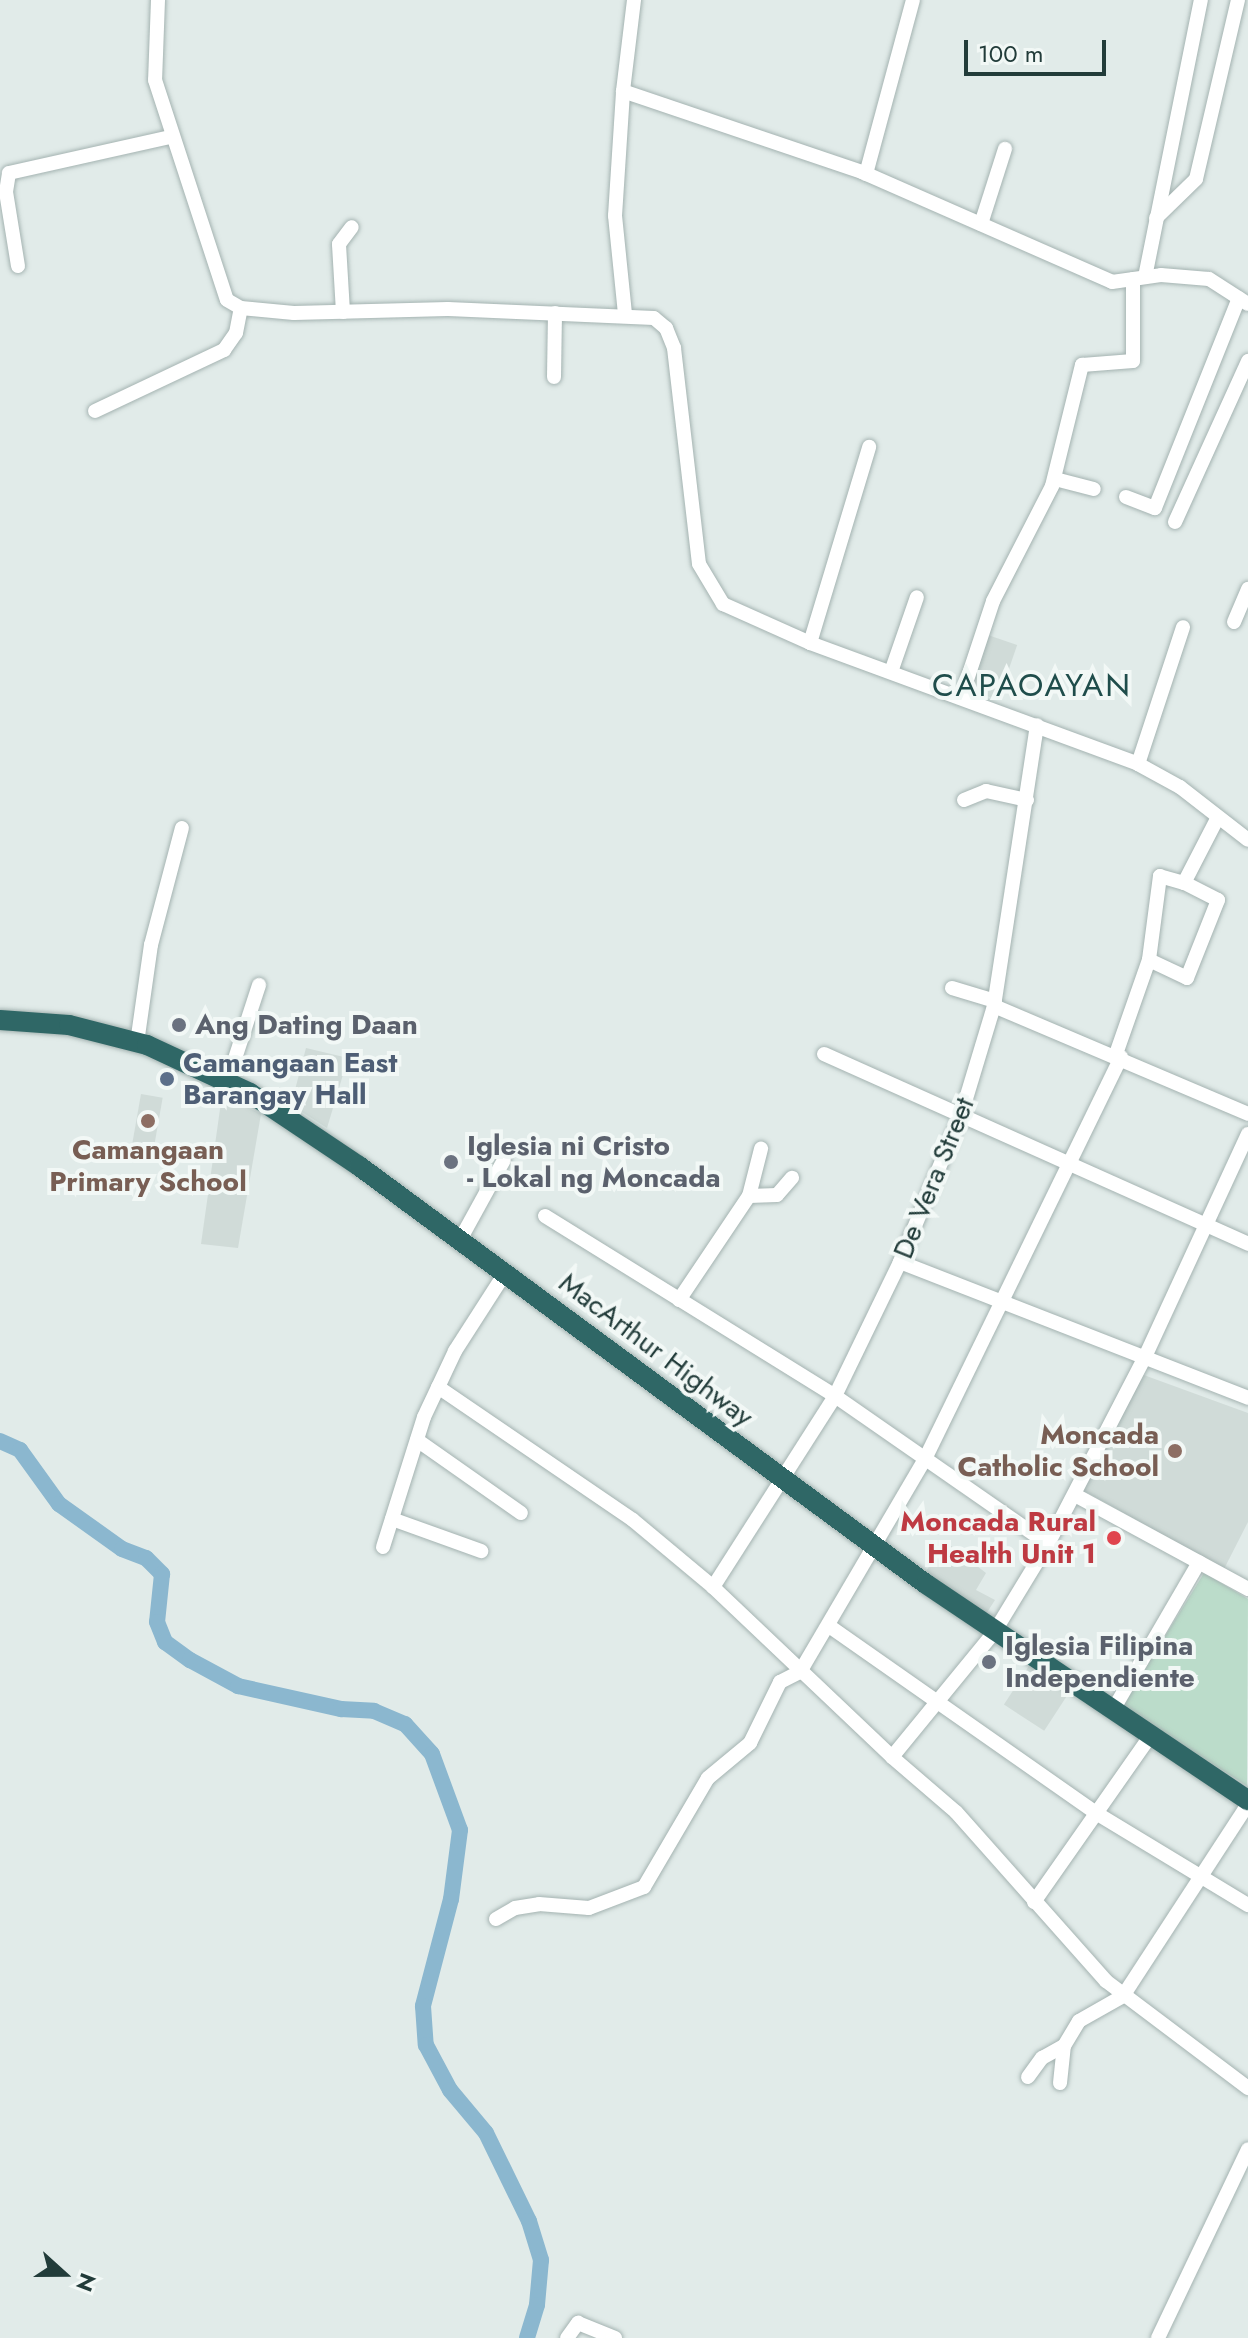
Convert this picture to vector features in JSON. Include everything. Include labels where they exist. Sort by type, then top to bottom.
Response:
[{"type":"highway","name":"MacArthur Highway","points":[[0,1020],[69,1025],[137,1043],[228,1080],[297,1123],[875,1547],[1248,1802]]},
{"type":"street","points":[[158,0],[153,60],[170,137],[223,293],[241,308],[343,312],[625,314],[654,318],[671,336],[699,564],[707,583],[728,607],[810,643],[1138,764],[1180,787],[1248,840]]},
{"type":"street","points":[[625,314],[615,216],[623,91],[634,0]]},
{"type":"street","points":[[866,174],[913,0]]},
{"type":"street","points":[[961,698],[993,601],[1055,479],[1082,365],[1133,361],[1139,278],[1156,218],[1201,0]]},
{"type":"street","points":[[1156,218],[1196,179],[1238,0]]},
{"type":"street","points":[[623,91],[866,174],[1112,282],[1139,278],[1209,279],[1244,301],[1155,508],[1126,497]]},
{"type":"street","points":[[18,266],[3,199],[6,177],[15,170],[170,137]]},
{"type":"street","points":[[981,224],[1005,149]]},
{"type":"street","points":[[343,312],[339,244],[352,227]]},
{"type":"street","points":[[95,411],[224,350],[236,333],[241,308]]},
{"type":"street","points":[[554,377],[555,313]]},
{"type":"street","points":[[1175,522],[1248,361]]},
{"type":"street","points":[[810,643],[869,447]]},
{"type":"street","points":[[1055,479],[1094,489]]},
{"type":"street","points":[[1234,622],[1248,589]]},
{"type":"street","points":[[891,672],[917,597]]},
{"type":"street","points":[[1138,764],[1183,627]]},
{"type":"street","name":"De Vera Street","points":[[713,1587],[835,1396],[900,1262],[962,1112],[995,1004],[1037,725]]},
{"type":"street","points":[[964,800],[986,791],[1027,800]]},
{"type":"street","points":[[1184,883],[1218,817]]},
{"type":"street","points":[[137,1043],[151,945],[182,828]]},
{"type":"street","points":[[496,1919],[515,1908],[539,1904],[589,1908],[644,1887],[708,1778],[750,1743],[780,1682],[800,1672],[926,1457],[1004,1304],[1119,1056],[1149,960],[1158,879],[1164,875],[1218,900],[1189,976],[1184,978],[1149,960]]},
{"type":"street","points":[[228,1080],[259,985]]},
{"type":"street","points":[[952,988],[1119,1056],[1248,1114]]},
{"type":"street","points":[[824,1054],[962,1112],[1248,1244]]},
{"type":"street","points":[[892,1757],[995,1631],[1048,1544],[1144,1359],[1248,1134]]},
{"type":"street","points":[[679,1300],[749,1196],[761,1149]]},
{"type":"street","points":[[460,1240],[504,1160]]},
{"type":"street","points":[[749,1196],[777,1195],[792,1178]]},
{"type":"street","points":[[545,1216],[835,1396],[1048,1544]]},
{"type":"street","points":[[900,1262],[1248,1398]]},
{"type":"street","points":[[383,1547],[417,1440],[438,1387],[505,1273]]},
{"type":"street","points":[[438,1387],[633,1520],[713,1587],[800,1672],[956,1812],[1034,1902],[1123,1996],[1248,2088]]},
{"type":"street","points":[[417,1440],[521,1513]]},
{"type":"street","points":[[1075,1495],[1248,1589]]},
{"type":"street","points":[[392,1519],[481,1551]]},
{"type":"street","points":[[1113,1710],[1199,1562]]},
{"type":"street","points":[[829,1626],[937,1705],[1096,1813],[1201,1880],[1248,1905]]},
{"type":"street","points":[[1034,1902],[1151,1735]]},
{"type":"street","points":[[1060,2083],[1064,2046],[1079,2021],[1123,1996],[1201,1880],[1248,1802]]},
{"type":"street","points":[[1028,2077],[1042,2058],[1064,2046]]},
{"type":"street","points":[[1158,2338],[1245,2166],[1248,2149]]},
{"type":"street","points":[[567,2338],[578,2323],[615,2338]]},
{"type":"shaded area","points":[[985,634],[1017,645],[998,700],[966,689]]},
{"type":"shaded area","points":[[306,1048],[348,1058],[327,1128],[291,1105]]},
{"type":"shaded area","name":"Camangaan Primary School","points":[[141,1094],[163,1098],[154,1149],[132,1145]]},
{"type":"shaded area","points":[[222,1095],[261,1114],[238,1248],[201,1244]]},
{"type":"shaded area","name":"Moncada Catholic School","points":[[1141,1374],[1248,1413],[1248,1522],[1224,1569],[1081,1489]]},
{"type":"shaded area","points":[[946,1542],[986,1573],[976,1590],[995,1600],[986,1614],[924,1574]]},
{"type":"shaded area","points":[[1029,1666],[1069,1692],[1044,1731],[1004,1705]]},
{"type":"green space","points":[[1204,1573],[1248,1599],[1247,1786],[1122,1706]]},
{"type":"waterway","points":[[0,1441],[20,1450],[59,1504],[122,1549],[146,1558],[162,1574],[157,1622],[165,1642],[190,1660],[238,1686],[341,1709],[374,1711],[405,1724],[432,1754],[460,1830],[451,1899],[423,2006],[426,2045],[450,2090],[486,2133],[529,2221],[541,2260],[537,2305],[527,2338]]},
{"type":"place","name":"Ang Dating Daan","points":[[179,1025]]},
{"type":"place","name":"Camangaan East Barangay Hall","points":[[167,1079]]},
{"type":"place","name":"Camangaan Primary School","points":[[148,1121]]},
{"type":"place","name":"Iglesia ni Cristo - Lokal ng Moncada","points":[[451,1162]]},
{"type":"place","name":"Moncada Catholic School","points":[[1175,1451]]},
{"type":"place","name":"Moncada Rural Health Unit 1","points":[[1114,1538]]},
{"type":"place","name":"Iglesia Filipina Independiente","points":[[989,1662]]},
{"type":"district","name":"CAPAOAYAN","points":[[1032,685]]}]
